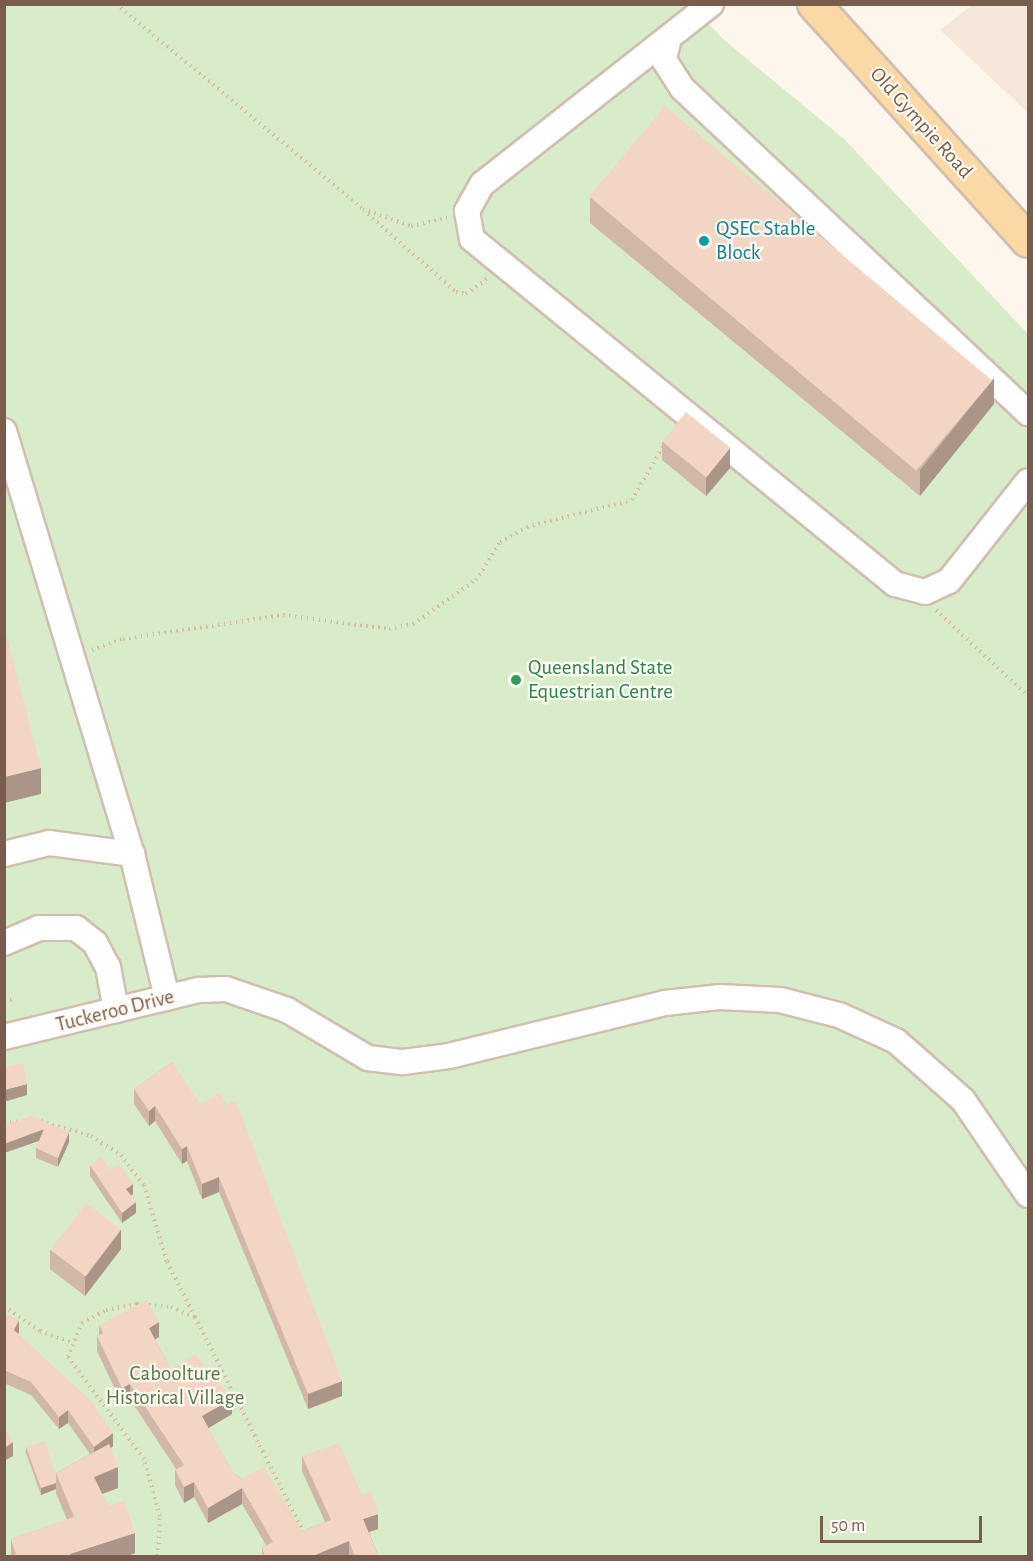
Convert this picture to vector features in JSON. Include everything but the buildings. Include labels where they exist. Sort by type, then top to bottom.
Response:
[{"type":"main road","name":"Old Gympie Road","points":[[814,4],[1029,242]]},
{"type":"street","points":[[711,4],[668,42],[482,184],[467,211],[472,239],[895,584],[925,591],[949,581],[1029,481]]},
{"type":"street","points":[[668,42],[664,60],[682,88],[1029,413]]},
{"type":"street","points":[[4,431],[9,462],[75,656],[132,854],[167,998]]},
{"type":"street","points":[[4,854],[49,843],[132,854]]},
{"type":"street","points":[[4,943],[39,928],[76,928],[95,943],[108,967],[116,1010]]},
{"type":"street","name":"Tuckeroo Drive","points":[[4,1037],[167,998],[226,989],[286,1010],[368,1058],[403,1062],[665,1003],[719,997],[780,1000],[839,1015],[896,1041],[963,1100],[1029,1195]]},
{"type":"path","points":[[116,4],[363,209],[456,292],[479,287],[503,264]]},
{"type":"path","points":[[363,209],[411,226],[467,211]]},
{"type":"path","points":[[75,656],[123,639],[283,615],[388,629],[413,624],[476,580],[500,542],[527,527],[632,500],[642,491],[648,466],[687,414]]},
{"type":"path","points":[[925,591],[938,615],[1029,696]]},
{"type":"path","points":[[4,1001],[14,999]]},
{"type":"path","points":[[4,1123],[51,1121],[121,1155],[144,1185],[167,1262],[310,1546]]},
{"type":"path","points":[[4,1306],[40,1331],[70,1342]]},
{"type":"path","points":[[158,1557],[160,1516],[144,1459],[74,1371],[70,1342],[82,1323],[106,1310],[171,1306],[195,1317]]},
{"type":"shaded area","points":[[972,5],[1028,5],[1028,113],[940,30]]},
{"type":"green space","name":"Queensland State Equestrian Centre","points":[[5,5],[691,5],[723,39],[844,139],[1028,334],[1028,1556],[5,1556]]},
{"type":"place","name":"QSEC Stable Block","points":[[704,241]]},
{"type":"place","name":"Queensland State Equestrian Centre","points":[[516,680]]},
{"type":"park label","name":"Caboolture Historical Village","points":[[175,1386]]}]
